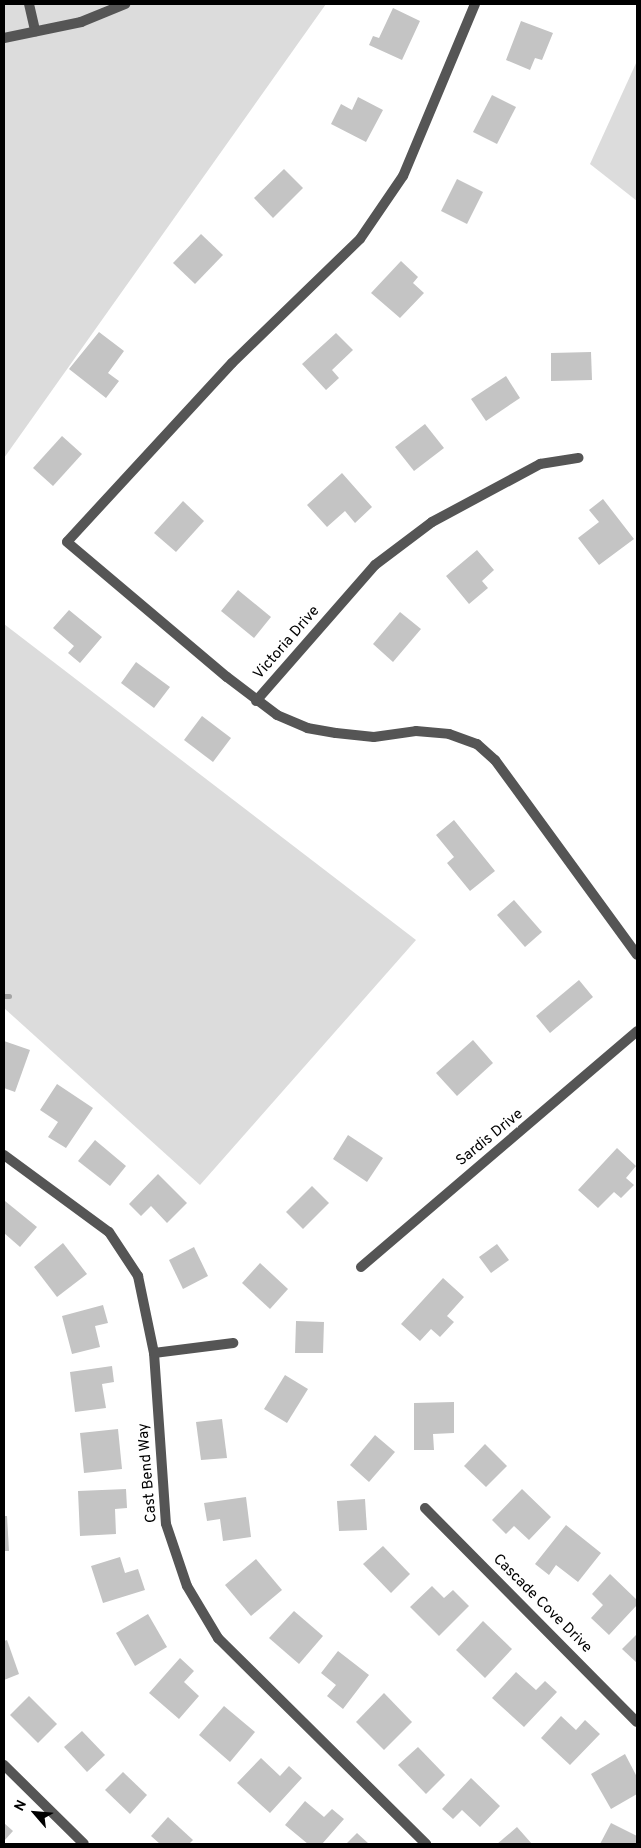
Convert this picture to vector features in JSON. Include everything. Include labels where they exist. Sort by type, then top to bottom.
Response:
[{"type":"street","points":[[28,4],[35,31]]},
{"type":"street","points":[[4,38],[81,22],[125,4]]},
{"type":"street","points":[[256,701],[67,542],[232,363],[360,239],[403,176],[475,4]]},
{"type":"street","name":"Victoria Drive","points":[[579,458],[540,464],[432,522],[375,565],[256,701],[277,715],[307,728],[374,737],[416,731],[449,734],[477,744],[495,760],[637,955]]},
{"type":"street","name":"Sardis Drive","points":[[361,1267],[637,1031]]},
{"type":"street","name":"Cast Bend Way","points":[[4,1155],[109,1232],[138,1276],[154,1353],[166,1524],[187,1586],[218,1638],[426,1844]]},
{"type":"street","points":[[154,1353],[233,1343]]},
{"type":"street","name":"Cascade Cove Drive","points":[[426,1508],[637,1722]]},
{"type":"street","points":[[4,1765],[84,1844]]},
{"type":"shaded area","points":[[4,4],[326,4],[4,458]]},
{"type":"shaded area","points":[[637,61],[637,201],[590,164]]},
{"type":"shaded area","points":[[4,624],[416,940],[200,1185],[4,1008]]},
{"type":"building","points":[[393,8],[420,21],[402,60],[369,45],[373,36],[379,38]]},
{"type":"building","points":[[521,21],[553,33],[542,60],[535,58],[530,70],[506,60]]},
{"type":"building","points":[[492,95],[516,107],[497,144],[473,132]]},
{"type":"building","points":[[358,97],[383,110],[366,142],[331,124],[341,104],[352,110]]},
{"type":"building","points":[[284,169],[303,188],[273,218],[254,198]]},
{"type":"building","points":[[457,179],[483,192],[467,224],[441,211]]},
{"type":"building","points":[[201,234],[223,255],[195,284],[173,263]]},
{"type":"building","points":[[401,261],[418,277],[413,283],[424,293],[400,318],[371,293]]},
{"type":"building","points":[[99,332],[124,351],[108,373],[119,381],[106,398],[69,369]]},
{"type":"building","points":[[336,333],[353,350],[332,370],[339,378],[326,390],[302,364]]},
{"type":"building","points":[[591,352],[592,380],[551,381],[551,353]]},
{"type":"building","points":[[506,376],[520,398],[486,421],[471,399]]},
{"type":"building","points":[[425,424],[444,448],[414,471],[395,447]]},
{"type":"building","points":[[62,436],[82,454],[53,486],[33,468]]},
{"type":"building","points":[[342,473],[372,507],[355,523],[345,511],[327,527],[307,505]]},
{"type":"building","points":[[603,499],[634,539],[599,565],[578,538],[599,522],[589,510]]},
{"type":"building","points":[[183,501],[204,521],[176,552],[154,533]]},
{"type":"building","points":[[477,550],[494,570],[482,581],[488,588],[469,604],[446,576]]},
{"type":"building","points":[[238,590],[271,617],[254,638],[221,611]]},
{"type":"building","points":[[69,610],[102,637],[80,663],[68,653],[74,646],[53,628]]},
{"type":"building","points":[[400,612],[421,629],[393,662],[373,644]]},
{"type":"building","points":[[136,662],[170,687],[154,708],[121,683]]},
{"type":"building","points":[[202,716],[231,738],[213,762],[184,740]]},
{"type":"building","points":[[454,820],[495,871],[470,891],[447,863],[454,857],[436,835]]},
{"type":"building","points":[[514,900],[542,932],[525,947],[497,915]]},
{"type":"building","points":[[579,980],[593,997],[550,1033],[536,1016]]},
{"type":"building","points":[[473,1040],[493,1063],[457,1096],[436,1073]]},
{"type":"building","points":[[4,1041],[30,1050],[15,1092],[4,1088]]},
{"type":"building","points":[[57,1084],[93,1108],[66,1148],[48,1137],[58,1122],[40,1110]]},
{"type":"building","points":[[348,1135],[383,1158],[367,1182],[333,1159]]},
{"type":"building","points":[[95,1140],[126,1166],[110,1186],[78,1161]]},
{"type":"building","points":[[617,1148],[636,1166],[626,1178],[634,1185],[621,1198],[614,1192],[598,1208],[578,1190]]},
{"type":"building","points":[[158,1174],[187,1203],[167,1223],[151,1206],[141,1216],[129,1204]]},
{"type":"building","points":[[312,1186],[329,1203],[303,1229],[286,1212]]},
{"type":"building","points":[[5,1201],[37,1227],[20,1247],[4,1233]]},
{"type":"building","points":[[63,1243],[87,1274],[57,1297],[34,1267]]},
{"type":"building","points":[[497,1244],[509,1260],[491,1273],[479,1257]]},
{"type":"building","points":[[194,1247],[208,1276],[183,1289],[169,1260]]},
{"type":"building","points":[[260,1263],[288,1289],[270,1309],[242,1283]]},
{"type":"building","points":[[443,1278],[464,1297],[447,1316],[454,1322],[440,1337],[431,1329],[420,1341],[401,1324]]},
{"type":"building","points":[[103,1305],[108,1323],[95,1326],[100,1347],[72,1354],[62,1316]]},
{"type":"building","points":[[296,1321],[324,1322],[323,1353],[295,1353]]},
{"type":"building","points":[[112,1366],[114,1382],[102,1384],[106,1408],[75,1412],[70,1372]]},
{"type":"building","points":[[285,1375],[308,1389],[287,1423],[264,1409]]},
{"type":"building","points":[[454,1402],[454,1433],[433,1434],[434,1450],[414,1450],[414,1403]]},
{"type":"building","points":[[222,1419],[227,1458],[201,1460],[196,1422]]},
{"type":"building","points":[[118,1429],[122,1469],[84,1473],[80,1433]]},
{"type":"building","points":[[375,1435],[395,1452],[369,1482],[350,1465]]},
{"type":"building","points":[[485,1444],[507,1466],[486,1487],[464,1466]]},
{"type":"building","points":[[126,1489],[127,1508],[115,1509],[116,1534],[80,1536],[78,1491]]},
{"type":"building","points":[[522,1489],[551,1517],[529,1540],[514,1526],[506,1534],[492,1520]]},
{"type":"building","points":[[246,1497],[251,1537],[223,1541],[220,1519],[207,1521],[204,1503]]},
{"type":"building","points":[[365,1499],[367,1530],[339,1531],[337,1501]]},
{"type":"building","points":[[4,1516],[7,1516],[9,1551],[4,1551]]},
{"type":"building","points":[[566,1525],[601,1553],[578,1582],[556,1565],[549,1575],[535,1564]]},
{"type":"building","points":[[383,1546],[410,1574],[391,1593],[363,1564]]},
{"type":"building","points":[[120,1557],[125,1573],[138,1569],[145,1590],[103,1603],[91,1566]]},
{"type":"building","points":[[256,1559],[282,1590],[251,1616],[225,1585]]},
{"type":"building","points":[[610,1574],[637,1600],[637,1605],[609,1635],[591,1618],[603,1605],[592,1594]]},
{"type":"building","points":[[432,1586],[444,1598],[453,1590],[469,1606],[439,1636],[410,1607]]},
{"type":"building","points":[[294,1611],[323,1636],[299,1664],[269,1638]]},
{"type":"building","points":[[148,1614],[167,1647],[135,1666],[116,1633]]},
{"type":"building","points":[[483,1621],[512,1649],[485,1678],[456,1650]]},
{"type":"building","points":[[637,1634],[637,1663],[622,1649]]},
{"type":"building","points":[[7,1640],[19,1674],[4,1680],[4,1641]]},
{"type":"building","points":[[338,1651],[369,1675],[343,1709],[327,1696],[336,1685],[321,1673]]},
{"type":"building","points":[[180,1658],[194,1671],[184,1682],[199,1696],[179,1719],[149,1693]]},
{"type":"building","points":[[516,1672],[536,1690],[545,1681],[557,1692],[524,1727],[492,1698]]},
{"type":"building","points":[[384,1693],[412,1722],[384,1750],[356,1722]]},
{"type":"building","points":[[29,1696],[57,1724],[38,1743],[10,1715]]},
{"type":"building","points":[[224,1706],[255,1732],[230,1762],[199,1735]]},
{"type":"building","points":[[561,1716],[576,1730],[585,1720],[600,1734],[570,1765],[541,1738]]},
{"type":"building","points":[[82,1731],[105,1755],[87,1772],[64,1747]]},
{"type":"building","points":[[418,1747],[445,1775],[426,1794],[398,1765]]},
{"type":"building","points":[[625,1754],[637,1777],[637,1794],[611,1809],[591,1774]]},
{"type":"building","points":[[261,1758],[280,1776],[289,1766],[302,1778],[270,1813],[237,1783]]},
{"type":"building","points":[[123,1772],[147,1795],[130,1814],[105,1790]]},
{"type":"building","points":[[471,1778],[500,1806],[480,1827],[462,1810],[453,1819],[442,1809]]},
{"type":"building","points":[[305,1801],[324,1817],[332,1809],[344,1819],[322,1844],[308,1844],[285,1825]]},
{"type":"building","points":[[168,1817],[193,1840],[189,1844],[160,1844],[151,1836]]},
{"type":"building","points":[[4,1823],[13,1831],[4,1841]]},
{"type":"building","points":[[611,1823],[637,1836],[637,1844],[600,1844]]},
{"type":"building","points":[[517,1827],[532,1844],[497,1844]]},
{"type":"building","points":[[357,1833],[369,1844],[346,1844]]},
{"type":"waterway","points":[[4,996],[9,996]]}]
